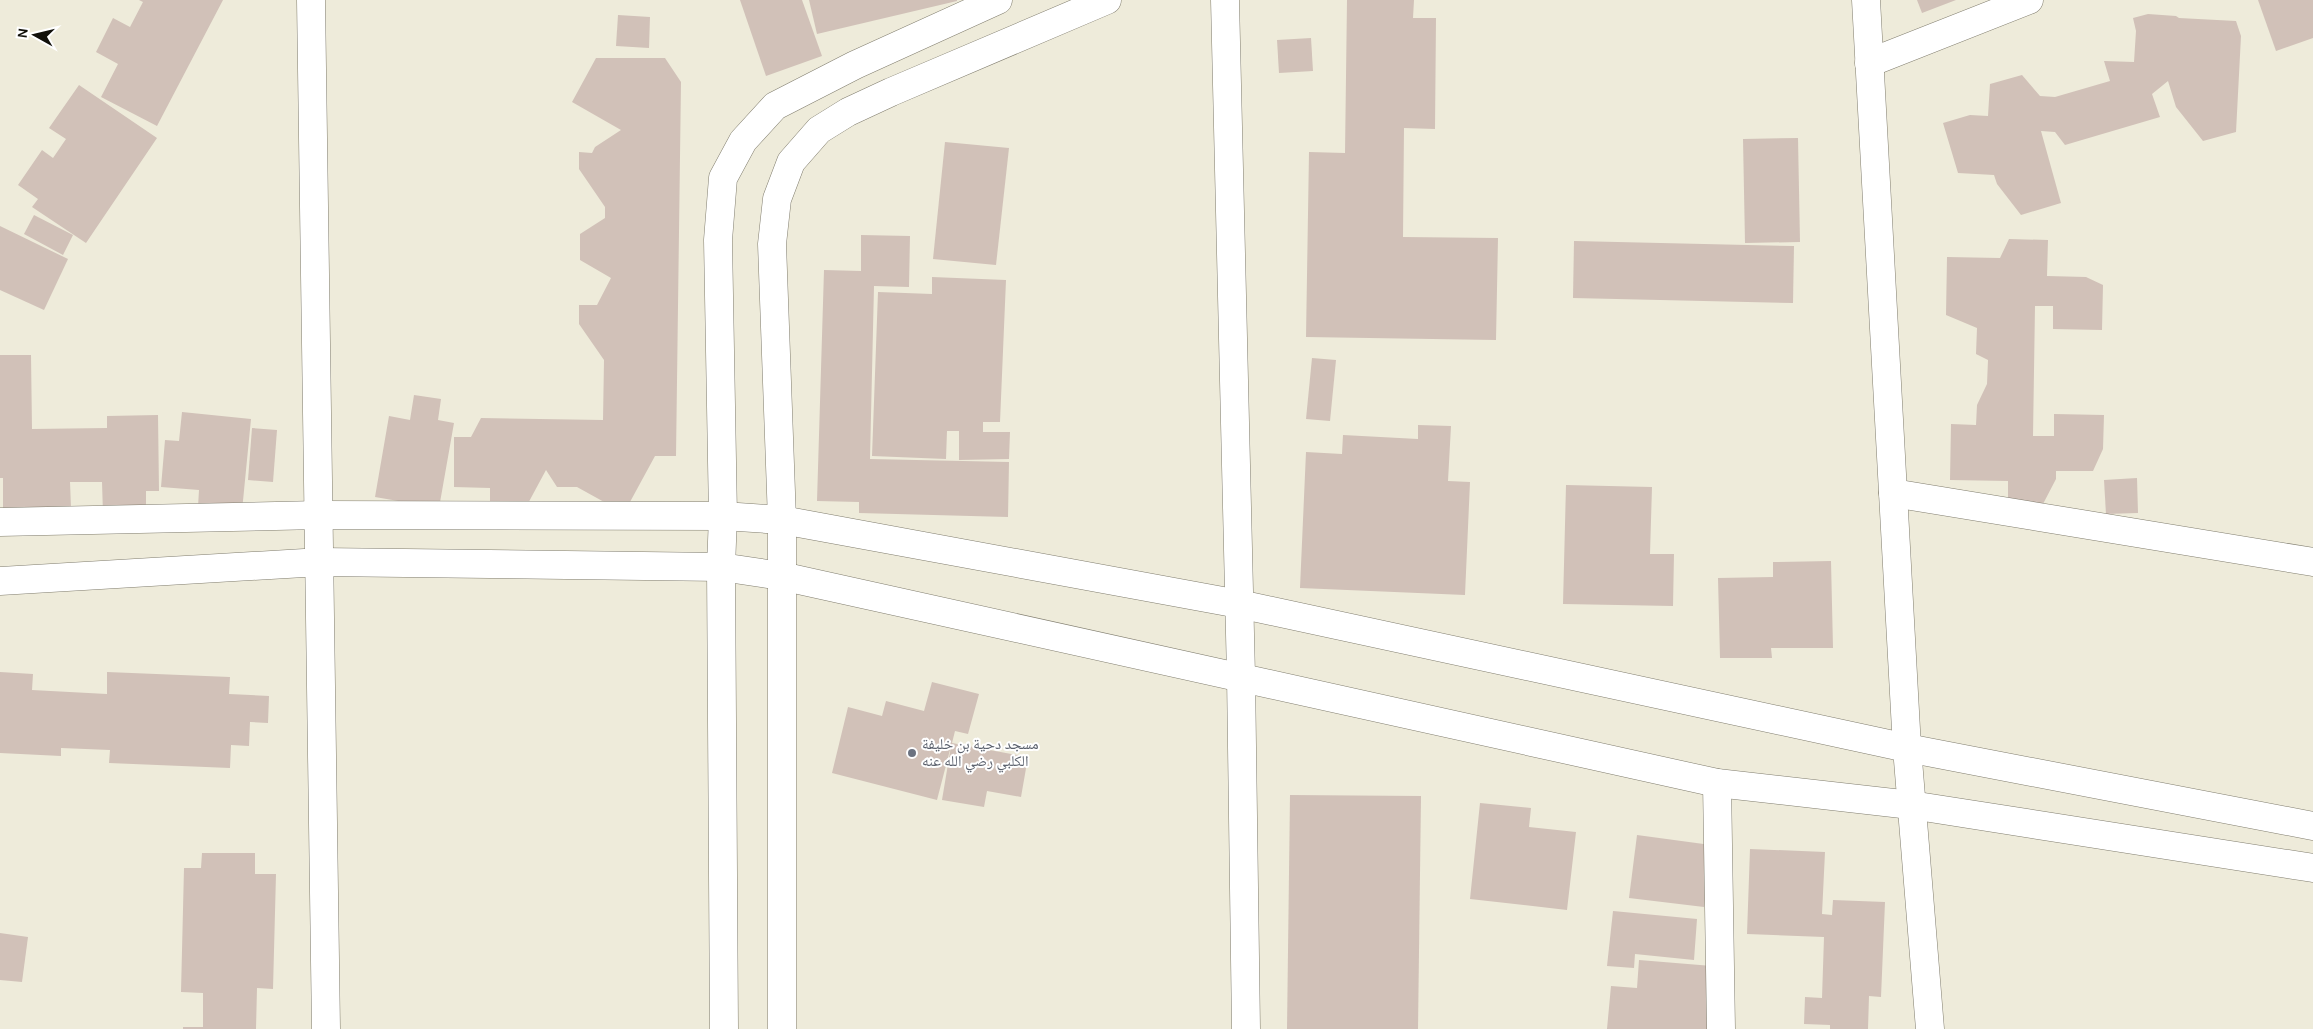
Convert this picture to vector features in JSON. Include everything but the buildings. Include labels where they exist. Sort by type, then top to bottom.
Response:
[{"type":"street","points":[[311,0],[321,562],[326,1029]]},
{"type":"street","points":[[724,1029],[721,567],[723,516],[718,240],[723,178],[743,141],[775,106],[805,89],[998,0]]},
{"type":"street","points":[[782,1029],[782,520],[772,244],[777,199],[791,162],[819,130],[848,112],[890,92],[1107,0]]},
{"type":"street","points":[[1226,0],[1242,676],[1246,1029]]},
{"type":"street","points":[[1866,0],[1907,748],[1930,1029]]},
{"type":"street","points":[[1869,63],[2029,0]]},
{"type":"street","points":[[1893,493],[2313,562]]},
{"type":"street","points":[[0,522],[319,515],[723,516],[782,520],[1239,604],[1907,748],[2313,826]]},
{"type":"street","points":[[0,581],[321,562],[721,567],[781,576],[1242,676],[1717,783],[1911,805],[2313,868]]},
{"type":"street","points":[[1717,783],[1720,1029]]},
{"type":"place","name":"مسجد دحية بن خليفة الكلبي رضي الله عنه","points":[[912,753]]}]
